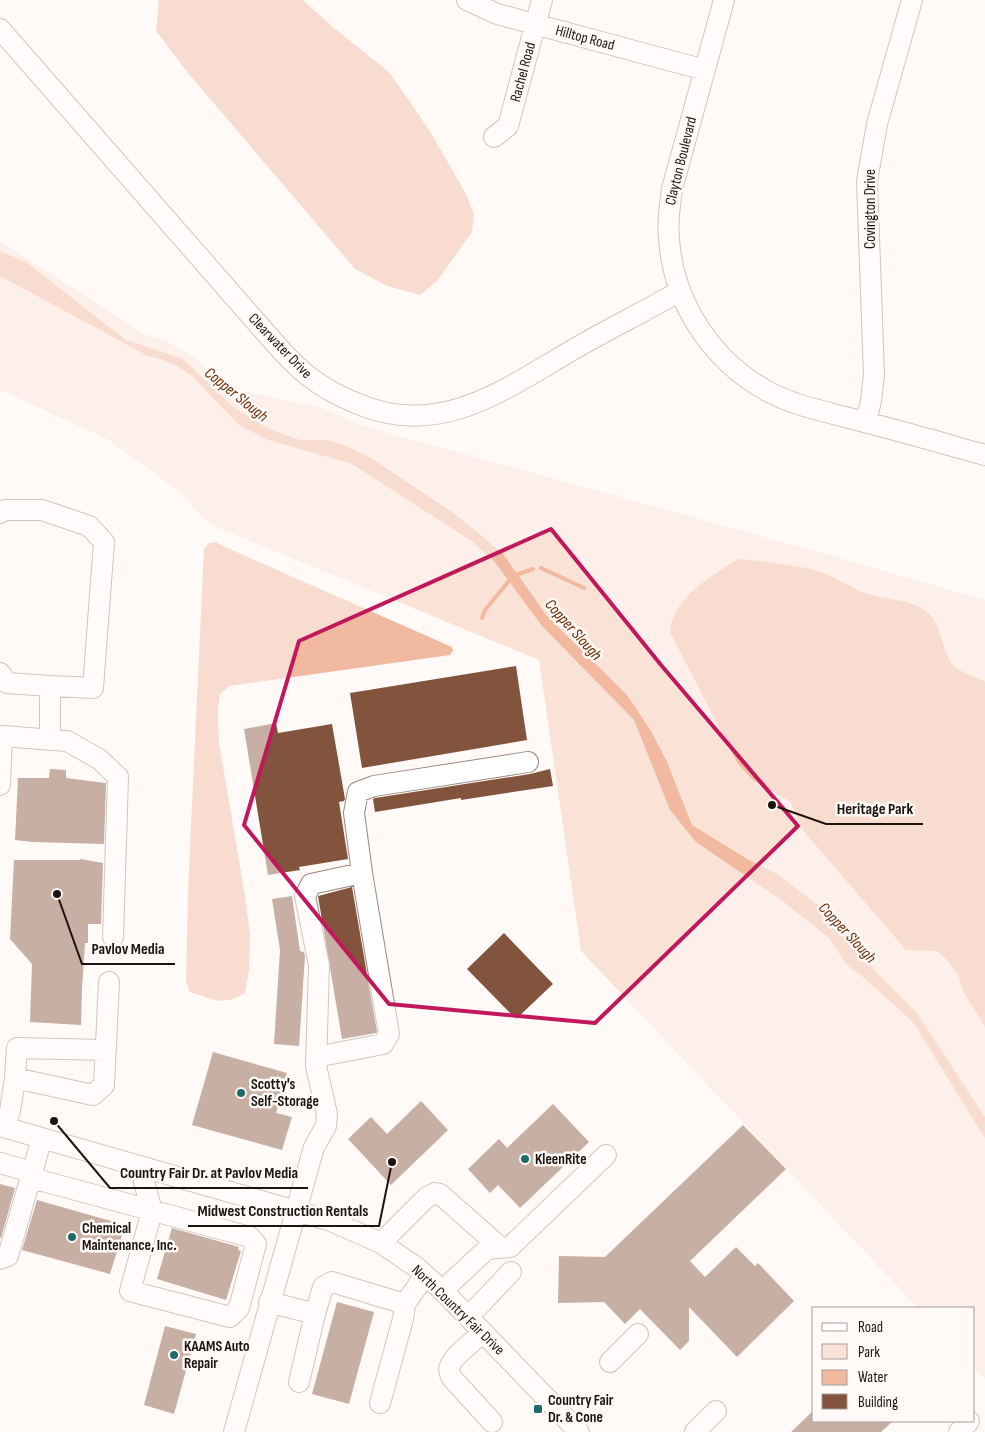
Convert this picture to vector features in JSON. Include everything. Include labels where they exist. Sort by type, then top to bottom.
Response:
[{"type":"street","name":"Hilltop Road","points":[[467,0],[497,14],[705,70]]},
{"type":"street","name":"Rachel Road","points":[[494,137],[508,126],[542,0]]},
{"type":"street","name":"Clayton Boulevard","points":[[724,0],[672,189],[669,213],[672,265],[688,310],[710,343],[728,363],[747,378],[784,399],[985,455]]},
{"type":"street","name":"Covington Drive","points":[[866,422],[874,375],[867,181],[878,124],[912,0]]},
{"type":"street","name":"Clearwater Drive","points":[[0,29],[264,332],[305,374],[337,395],[363,406],[403,416],[420,417],[459,410],[488,399],[680,291]]},
{"type":"street","points":[[0,513],[5,510],[42,510],[88,526],[104,542],[93,688],[7,683],[0,674]]},
{"type":"street","points":[[50,686],[50,740]]},
{"type":"street","points":[[0,785],[2,736],[67,741],[99,759],[118,777],[113,937]]},
{"type":"street","points":[[316,1057],[383,1044],[389,1034],[354,813],[358,792],[374,786],[528,762]]},
{"type":"street","points":[[234,1432],[314,1147],[326,1126],[327,1114],[316,1066],[319,965],[305,896],[310,884],[362,873]]},
{"type":"street","points":[[15,1078],[93,1095],[104,1085],[109,982]]},
{"type":"street","points":[[2,1127],[10,1111],[15,1078],[8,1047],[106,1050]]},
{"type":"street","name":"North Country Fair Drive","points":[[2,1127],[296,1210],[331,1221],[381,1243],[425,1275],[442,1290],[483,1333],[567,1428]]},
{"type":"street","points":[[0,1258],[8,1256],[42,1138]]},
{"type":"street","points":[[442,1290],[487,1249],[510,1247],[606,1156]]},
{"type":"street","points":[[0,1163],[32,1172],[39,1180],[152,1211],[250,1237],[256,1244],[239,1308],[230,1317],[130,1291],[152,1211],[144,1182],[148,1168]]},
{"type":"street","points":[[381,1243],[427,1197],[435,1193],[440,1194],[501,1248]]},
{"type":"street","points":[[468,1317],[511,1272]]},
{"type":"street","points":[[380,1403],[403,1319],[404,1304],[425,1275]]},
{"type":"street","points":[[300,1382],[323,1287],[332,1282],[404,1304]]},
{"type":"street","points":[[270,1302],[315,1314]]},
{"type":"street","points":[[483,1333],[457,1356],[450,1365],[449,1370],[452,1378],[492,1422]]},
{"type":"street","points":[[610,1362],[638,1334]]},
{"type":"street","points":[[695,1432],[716,1411]]},
{"type":"street","points":[[959,1432],[968,1422]]},
{"type":"highlighted area","points":[[551,529],[661,665],[798,826],[595,1023],[389,1004],[244,825],[299,641]]},
{"type":"green space","points":[[0,241],[144,334],[170,343],[197,359],[206,369],[243,391],[322,408],[363,426],[985,600],[985,1379],[975,1368],[975,1307],[917,1307],[581,951],[539,660],[209,524],[180,492],[107,439],[0,390]]},
{"type":"water","points":[[159,0],[303,0],[334,28],[389,72],[430,131],[466,194],[474,214],[472,232],[437,281],[420,295],[387,286],[355,269],[188,73],[156,31]]},
{"type":"water","points":[[0,251],[26,262],[126,340],[183,359],[233,407],[269,429],[300,440],[325,440],[344,445],[371,458],[452,512],[504,555],[547,616],[627,695],[651,731],[667,762],[692,825],[749,860],[777,874],[820,907],[876,972],[917,1013],[985,1117],[985,1138],[913,1022],[847,965],[829,938],[784,902],[696,842],[670,810],[634,720],[542,626],[494,561],[473,542],[352,464],[268,440],[239,425],[192,376],[176,365],[148,356],[0,276]]},
{"type":"water","points":[[216,542],[452,647],[453,651],[450,655],[229,686],[220,694],[218,708],[219,743],[250,935],[249,970],[245,993],[224,1001],[190,992],[186,982],[188,890],[204,549],[209,543]]},
{"type":"water","points":[[738,559],[811,569],[826,574],[862,592],[918,606],[926,611],[936,623],[946,653],[952,664],[985,682],[985,1027],[964,993],[958,974],[946,959],[937,951],[906,950],[801,828],[791,802],[753,780],[738,764],[670,632],[678,608],[686,598],[705,581]]},
{"type":"building","points":[[516,666],[527,740],[362,768],[350,693]]},
{"type":"building","points":[[276,723],[278,733],[332,724],[345,799],[339,802],[348,859],[299,867],[300,870],[268,875],[244,729]]},
{"type":"building","points":[[50,769],[66,770],[66,778],[106,783],[104,844],[15,840],[18,778],[49,778]]},
{"type":"building","points":[[550,769],[553,786],[375,812],[373,799],[375,798],[530,774]]},
{"type":"building","points":[[80,859],[103,863],[101,924],[88,924],[88,943],[85,943],[81,1025],[30,1022],[32,964],[10,939],[14,860]]},
{"type":"building","points":[[352,887],[377,1032],[342,1039],[318,896]]},
{"type":"building","points":[[292,896],[300,951],[304,952],[305,956],[299,1046],[274,1044],[280,950],[272,899]]},
{"type":"building","points":[[504,933],[553,984],[516,1019],[467,969]]},
{"type":"building","name":"Scotty's Self-Storage","points":[[213,1052],[287,1073],[276,1113],[292,1117],[282,1150],[192,1125]]},
{"type":"building","points":[[421,1101],[448,1130],[391,1185],[348,1139],[371,1117],[387,1134]]},
{"type":"building","name":"KleenRite","points":[[553,1104],[589,1142],[520,1208],[498,1185],[490,1193],[468,1169],[499,1139],[507,1148]]},
{"type":"building","points":[[743,1125],[786,1169],[690,1261],[705,1277],[736,1247],[755,1266],[758,1263],[794,1301],[737,1357],[689,1307],[689,1341],[680,1350],[640,1309],[625,1324],[604,1302],[558,1303],[559,1256],[605,1257]]},
{"type":"building","points":[[0,1184],[15,1188],[1,1238],[0,1238]]},
{"type":"building","name":"Chemical Maintenance, Inc.","points":[[37,1200],[125,1225],[110,1274],[22,1250]]},
{"type":"building","points":[[172,1228],[239,1247],[238,1250],[241,1251],[226,1300],[157,1279]]},
{"type":"building","points":[[337,1302],[374,1312],[349,1404],[312,1394]]},
{"type":"building","name":"KAAMS Auto Repair","points":[[165,1326],[196,1334],[174,1414],[144,1405]]},
{"type":"building","points":[[812,1412],[812,1422],[892,1422],[881,1432],[791,1432]]},
{"type":"waterway","points":[[541,568],[584,588]]},
{"type":"waterway","points":[[482,618],[485,610],[513,576],[533,569]]},
{"type":"place","name":"Heritage Park","points":[[772,805]]},
{"type":"place","name":"Pavlov Media","points":[[57,894]]},
{"type":"place","name":"Scotty's Self-Storage","points":[[241,1093]]},
{"type":"place","name":"Country Fair Dr. at Pavlov Media","points":[[54,1121]]},
{"type":"place","name":"KleenRite","points":[[525,1159]]},
{"type":"place","name":"Midwest Construction Rentals","points":[[392,1162]]},
{"type":"place","name":"Chemical Maintenance, Inc.","points":[[72,1237]]},
{"type":"place","name":"KAAMS Auto Repair","points":[[174,1355]]},
{"type":"place","name":"Country Fair Dr. & Cone","points":[[538,1409]]},
{"type":"water label","name":"Copper Slough","points":[[236,395]]},
{"type":"water label","name":"Copper Slough","points":[[573,630]]},
{"type":"water label","name":"Copper Slough","points":[[847,933]]}]
